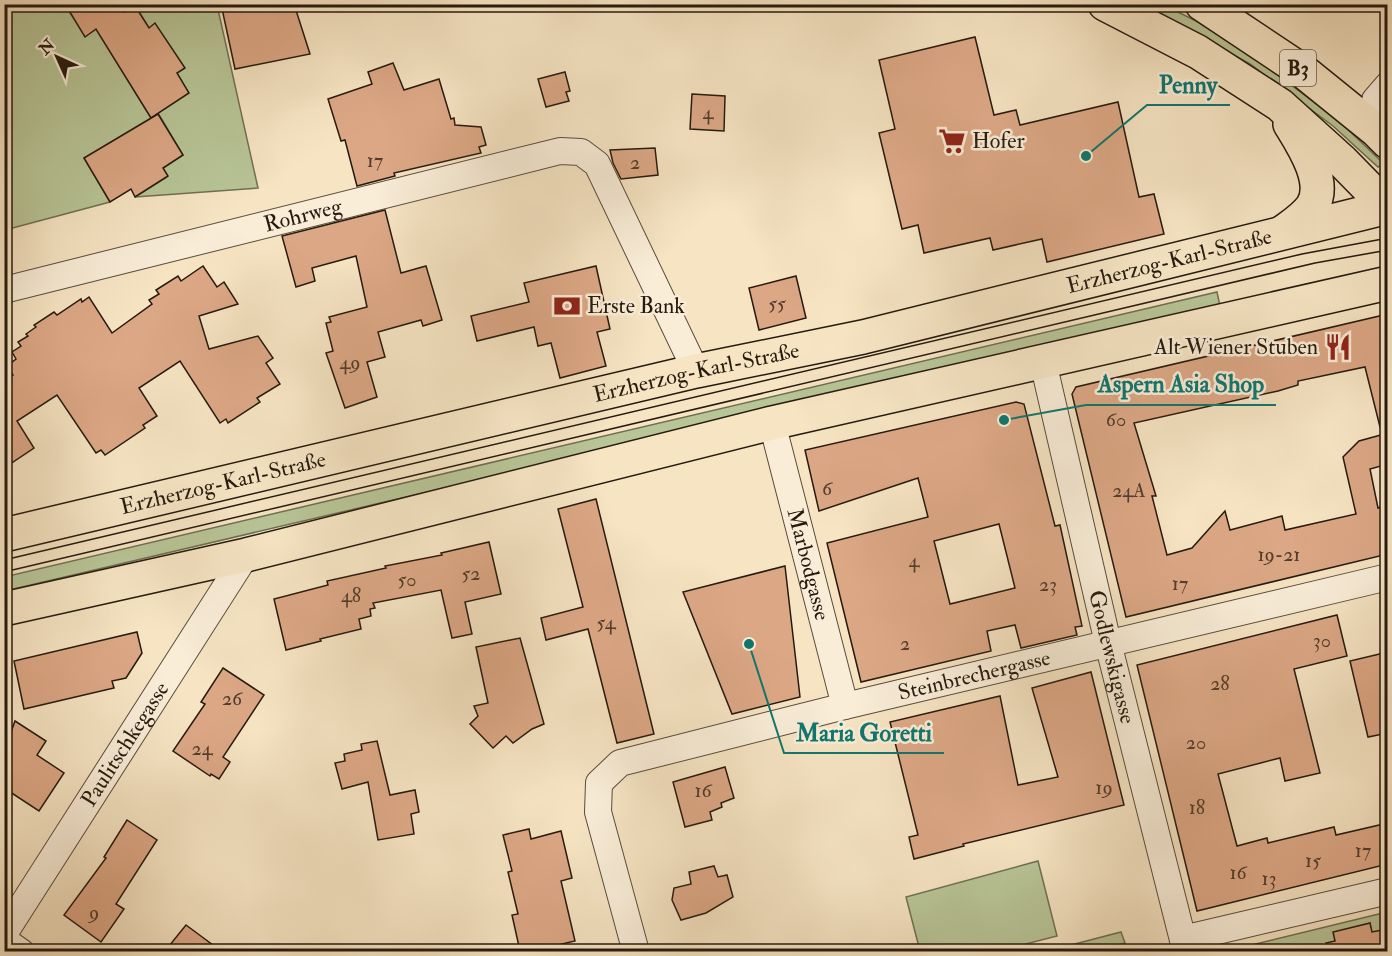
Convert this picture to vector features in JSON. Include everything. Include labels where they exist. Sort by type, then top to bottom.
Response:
[{"type":"main road","name":"B3","points":[[1105,4],[1198,52],[1280,105],[1342,161],[1387,207]]},
{"type":"main road","name":"B3","points":[[1202,4],[1304,72],[1388,142]]},
{"type":"main road","points":[[1280,105],[1308,155],[1317,183],[1314,205],[1282,233]]},
{"type":"main road","name":"Erzherzog-Karl-Straße","points":[[4,535],[696,371],[862,337],[1387,207]]},
{"type":"main road","points":[[4,609],[246,555],[772,423],[1388,283]]},
{"type":"street","name":"Rohrweg","points":[[4,290],[560,151],[581,152],[597,164],[696,371]]},
{"type":"street","name":"Godlewskigasse","points":[[1043,362],[1108,643],[1185,945]]},
{"type":"street","name":"Marbodgasse","points":[[772,423],[845,706]]},
{"type":"street","name":"Paulitschkegasse","points":[[4,934],[246,555]]},
{"type":"street","name":"Steinbrechergasse","points":[[636,951],[598,812],[599,783],[620,763],[845,706],[1388,577]]},
{"type":"street","points":[[1185,945],[1388,891]]},
{"type":"street","points":[[4,940],[21,951]]},
{"type":"green space","points":[[5,5],[65,5],[85,36],[96,29],[151,118],[84,158],[110,202],[5,230]]},
{"type":"green space","points":[[120,5],[217,5],[258,188],[135,197],[167,177],[163,168],[183,155],[158,113],[149,28],[136,6],[124,12]]},
{"type":"green space","points":[[1133,5],[1164,5],[1198,22],[1255,58],[1338,120],[1384,164],[1378,167],[1333,126],[1250,64],[1199,36]]},
{"type":"green space","points":[[1217,292],[1220,306],[5,591],[4,577]]},
{"type":"green space","points":[[1038,861],[1057,936],[998,951],[920,951],[906,897]]},
{"type":"green space","points":[[1387,912],[1387,951],[1227,951]]},
{"type":"green space","points":[[1121,932],[1125,943],[1094,951],[1048,951]]},
{"type":"building","points":[[65,4],[120,4],[124,12],[135,6],[149,28],[155,23],[185,68],[177,73],[189,93],[151,118],[96,29],[85,37]]},
{"type":"building","points":[[221,4],[294,4],[310,54],[235,69]]},
{"type":"building","points":[[975,37],[994,115],[1016,110],[1020,125],[1118,102],[1139,197],[1154,194],[1164,234],[1047,262],[1042,239],[993,250],[990,238],[924,253],[918,225],[902,229],[879,133],[895,129],[879,60]]},
{"type":"building","points":[[393,63],[404,90],[439,79],[451,119],[454,118],[455,125],[481,127],[486,145],[479,147],[481,153],[394,173],[395,176],[357,186],[345,140],[341,141],[328,99],[372,84],[368,72]]},
{"type":"building","points":[[565,72],[570,91],[566,92],[569,101],[546,107],[538,79]]},
{"type":"building","points":[[692,94],[725,96],[724,131],[690,129]]},
{"type":"building","points":[[158,114],[183,155],[163,168],[168,176],[135,197],[131,189],[110,202],[84,158]]},
{"type":"building","points":[[655,148],[658,175],[621,179],[613,163],[610,150]]},
{"type":"building","points":[[385,210],[401,273],[426,266],[442,320],[423,326],[421,320],[378,332],[385,357],[367,362],[377,397],[345,408],[326,353],[333,351],[326,323],[331,322],[329,317],[367,307],[356,256],[312,268],[315,281],[296,287],[282,236]]},
{"type":"building","points":[[203,266],[217,287],[224,282],[238,304],[199,316],[209,349],[258,336],[273,358],[266,363],[280,384],[257,398],[260,402],[228,423],[226,419],[220,423],[180,361],[139,388],[157,416],[143,425],[145,428],[105,455],[101,450],[96,453],[57,395],[17,421],[34,448],[4,468],[4,381],[13,375],[7,366],[16,359],[12,352],[21,346],[18,342],[28,336],[26,334],[36,327],[34,325],[54,312],[57,315],[81,299],[82,302],[89,297],[112,333],[152,304],[149,300],[159,294],[156,290],[178,276],[181,281]]},
{"type":"building","name":"Erste Bank","points":[[596,266],[610,329],[597,332],[606,366],[560,378],[551,343],[538,346],[534,327],[477,341],[471,316],[529,302],[524,283]]},
{"type":"building","points":[[796,276],[806,318],[759,330],[749,288]]},
{"type":"building","points":[[1388,314],[1388,426],[1380,427],[1365,367],[1298,381],[1298,385],[1278,391],[1134,423],[1156,496],[1152,496],[1167,555],[1192,548],[1225,511],[1230,530],[1282,516],[1285,530],[1356,514],[1343,457],[1359,441],[1388,433],[1388,464],[1370,469],[1378,508],[1385,506],[1388,520],[1388,554],[1126,617],[1072,394],[1076,387]]},
{"type":"building","points":[[1016,402],[1024,404],[1055,526],[1060,525],[1082,626],[1075,627],[1077,635],[1021,648],[1015,625],[987,631],[991,651],[861,682],[827,543],[928,517],[918,478],[819,511],[805,450]],"holes":[[[999,524],[1015,588],[950,604],[934,541]]]},
{"type":"building","points":[[596,499],[654,734],[617,743],[588,629],[546,640],[541,618],[583,607],[558,509]]},
{"type":"building","points":[[489,542],[501,594],[465,602],[472,634],[452,638],[441,590],[373,603],[375,608],[370,609],[371,616],[359,619],[361,629],[286,650],[274,599],[328,585],[327,581]]},
{"type":"building","points":[[785,566],[800,697],[732,714],[683,592]]},
{"type":"building","points":[[1337,615],[1347,656],[1294,669],[1320,773],[1285,781],[1280,758],[1218,774],[1237,846],[1267,838],[1268,843],[1334,827],[1336,835],[1388,823],[1388,864],[1197,911],[1137,665]]},
{"type":"building","points":[[137,632],[142,653],[126,678],[112,681],[114,688],[24,709],[14,661]]},
{"type":"building","points":[[520,638],[544,724],[532,729],[513,743],[506,736],[493,748],[470,724],[478,716],[474,706],[488,703],[476,647]]},
{"type":"building","points":[[1388,652],[1388,733],[1368,737],[1350,661]]},
{"type":"building","points":[[223,668],[264,695],[223,757],[230,762],[219,779],[211,774],[210,776],[173,751],[205,704],[201,702]]},
{"type":"building","points":[[1091,672],[1124,805],[963,844],[964,846],[914,859],[909,837],[918,835],[890,722],[1000,696],[1018,785],[1058,777],[1032,688]]},
{"type":"building","points":[[15,721],[46,741],[37,755],[64,773],[39,811],[4,788],[4,730],[11,732]]},
{"type":"building","points":[[377,741],[390,795],[415,790],[419,812],[411,814],[414,834],[378,840],[368,782],[342,789],[335,763],[345,761],[344,754],[362,750],[361,744]]},
{"type":"building","points":[[725,767],[734,798],[721,803],[722,807],[710,812],[712,820],[685,827],[673,782]]},
{"type":"building","points":[[127,820],[157,840],[116,904],[124,909],[101,942],[64,915],[106,858],[104,857]]},
{"type":"building","points":[[529,829],[531,839],[561,831],[572,878],[561,881],[575,941],[532,951],[520,951],[512,915],[518,914],[508,872],[512,871],[503,835]]},
{"type":"building","points":[[714,866],[718,877],[727,875],[733,897],[706,913],[681,920],[672,900],[674,888],[691,884],[689,872]]},
{"type":"building","points":[[1370,923],[1372,932],[1388,929],[1388,951],[1327,951],[1326,943],[1335,941],[1333,932]]},
{"type":"building","points":[[186,925],[221,951],[165,951]]},
{"type":"tram line","points":[[4,560],[1302,254],[1388,238]]},
{"type":"tram line","points":[[4,572],[1315,263],[1388,250]]},
{"type":"place","name":"Hofer","points":[[952,141]]},
{"type":"place","name":"Penny","points":[[1086,156]]},
{"type":"place","name":"Erste Bank","points":[[567,306]]},
{"type":"place","name":"Alt Wiener Stuben","points":[[1338,347]]},
{"type":"place","name":"Aspern Asia Shop","points":[[1004,420]]},
{"type":"place","name":"Maria Goretti","points":[[749,644]]}]
